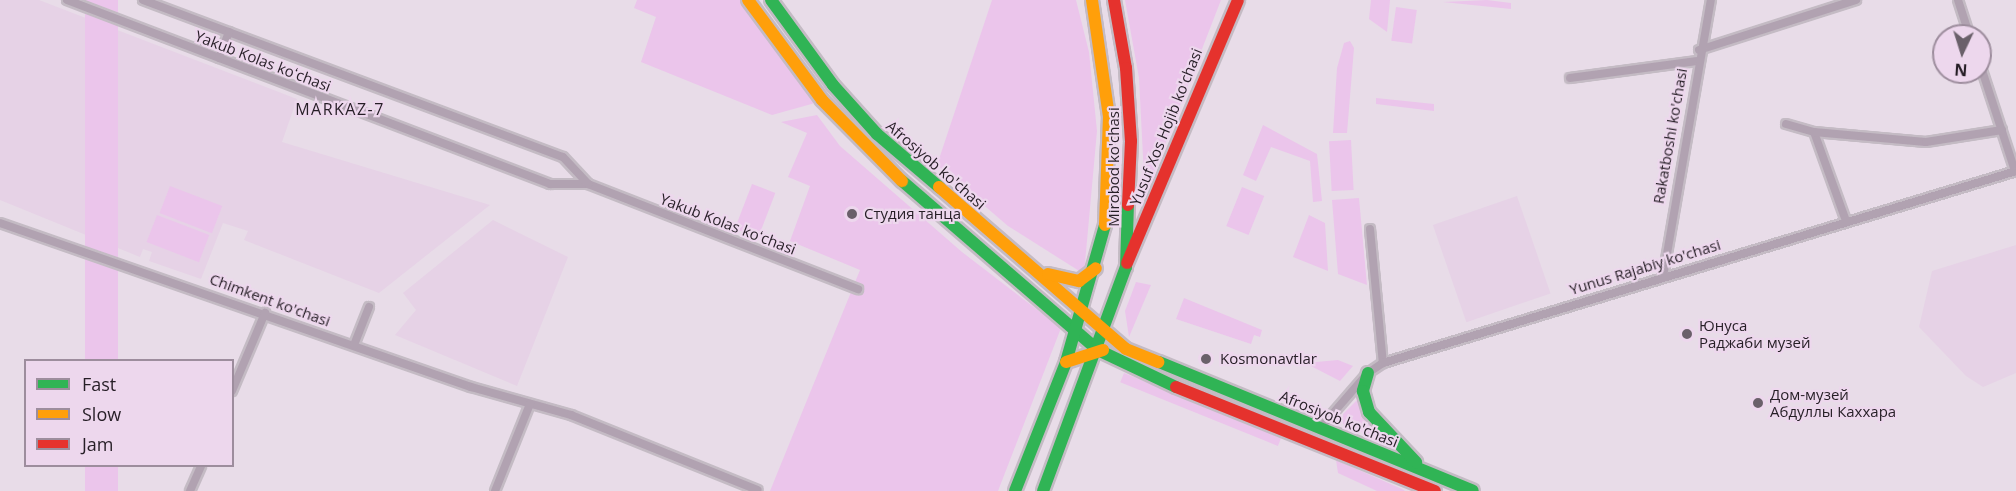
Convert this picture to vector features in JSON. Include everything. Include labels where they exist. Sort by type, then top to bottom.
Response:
[{"type":"main road","name":"Afrosiyob ko'chasi","points":[[748,0],[822,100],[870,154],[1098,350],[1118,363],[1315,440],[1436,491]]},
{"type":"main road","name":"Afrosiyob ko'chasi","points":[[771,0],[833,85],[877,134],[1126,349],[1473,491]]},
{"type":"main road","name":"Mirobod ko'chasi","points":[[1015,491],[1066,362],[1101,258],[1110,133],[1092,0]]},
{"type":"main road","name":"Mirobod ko'chasi","points":[[1043,491],[1090,372],[1126,267],[1131,141],[1126,68],[1114,0]]},
{"type":"main road","name":"Yusuf Xos Hojib ko'chasi","points":[[1126,267],[1238,0]]},
{"type":"main road","points":[[1031,265],[1075,282],[1091,275],[1101,258]]},
{"type":"main road","points":[[1077,331],[1104,331]]},
{"type":"main road","name":"Afrosiyob ko'chasi","points":[[1066,362],[1098,350],[1126,349]]},
{"type":"main road","points":[[1090,372],[1118,363]]},
{"type":"main road","points":[[1368,373],[1363,391],[1369,412],[1425,470]]},
{"type":"main road","name":"Yunus Rajabiy ko'chasi","points":[[1315,440],[1321,428]]},
{"type":"street","name":"Yakub Kolas koʻchasi","points":[[67,0],[550,184],[588,184],[858,289]]},
{"type":"street","name":"Yakub Kolas koʻchasi","points":[[143,0],[563,157],[588,184]]},
{"type":"street","name":"Rakatboshi ko'chasi","points":[[1663,277],[1697,61],[1711,0]]},
{"type":"street","points":[[1700,50],[1856,0]]},
{"type":"street","points":[[1958,0],[1966,24]]},
{"type":"street","points":[[219,58],[229,32]]},
{"type":"street","points":[[1570,78],[1697,61]]},
{"type":"street","points":[[1987,84],[2016,171]]},
{"type":"street","points":[[1786,124],[1814,132],[1926,142],[2002,130]]},
{"type":"street","points":[[1814,132],[1846,221]]},
{"type":"street","name":"Yunus Rajabiy ko'chasi","points":[[1321,428],[1368,373],[1383,363],[2016,171]]},
{"type":"street","name":"Chimkent ko'chasi","points":[[0,223],[610,430],[758,490]]},
{"type":"street","points":[[1370,229],[1383,363]]},
{"type":"street","points":[[354,345],[369,307]]},
{"type":"street","points":[[234,386],[265,313]]},
{"type":"street","points":[[495,491],[530,404]]},
{"type":"street","points":[[190,491],[200,467]]},
{"type":"shaded area","points":[[0,0],[39,0],[297,99],[282,142],[490,205],[379,293],[244,240],[248,231],[223,223],[201,279],[149,261],[152,252],[143,249],[140,257],[0,200]]},
{"type":"shaded area","points":[[85,0],[118,0],[118,359],[85,359]]},
{"type":"shaded area","points":[[637,0],[740,0],[815,103],[772,115],[641,62],[656,17],[634,8]]},
{"type":"shaded area","points":[[992,0],[1076,0],[1089,52],[1097,131],[1084,274],[1008,226],[937,165]]},
{"type":"shaded area","points":[[1125,0],[1221,0],[1145,196],[1139,78]]},
{"type":"shaded area","points":[[1371,0],[1390,0],[1387,32],[1369,19]]},
{"type":"shaded area","points":[[1487,0],[1511,3],[1511,9],[1443,2]]},
{"type":"shaded area","points":[[1396,7],[1417,10],[1412,44],[1391,41]]},
{"type":"shaded area","points":[[1350,41],[1354,48],[1347,133],[1333,133],[1337,68],[1344,43]]},
{"type":"shaded area","points":[[1376,98],[1434,104],[1434,111],[1376,104]]},
{"type":"shaded area","points":[[817,115],[840,146],[962,252],[1061,328],[998,491],[770,491],[860,270],[790,241],[810,186],[788,177],[807,133],[781,122]]},
{"type":"shaded area","points":[[1263,125],[1317,154],[1322,201],[1313,202],[1310,161],[1271,147],[1256,181],[1243,175]]},
{"type":"shaded area","points":[[1351,140],[1354,190],[1332,191],[1329,141]]},
{"type":"shaded area","points":[[752,184],[775,193],[758,238],[735,229]]},
{"type":"shaded area","points":[[170,186],[222,206],[212,233],[160,213]]},
{"type":"shaded area","points":[[1242,187],[1264,196],[1249,235],[1226,226]]},
{"type":"shaded area","points":[[1517,196],[1551,293],[1466,322],[1433,225]]},
{"type":"shaded area","points":[[1359,198],[1367,285],[1338,274],[1332,200]]},
{"type":"shaded area","points":[[157,215],[209,235],[199,262],[147,242]]},
{"type":"shaded area","points":[[1309,215],[1325,223],[1328,271],[1293,257]]},
{"type":"shaded area","points":[[493,220],[568,257],[517,386],[395,335],[416,310],[403,293]]},
{"type":"shaded area","points":[[2016,245],[2016,373],[1983,387],[1966,376],[1919,327],[1932,271]]},
{"type":"shaded area","points":[[1136,282],[1151,285],[1129,337],[1125,311]]},
{"type":"shaded area","points":[[1184,298],[1262,330],[1260,337],[1254,335],[1251,344],[1176,319]]},
{"type":"shaded area","points":[[1338,360],[1353,366],[1340,381],[1305,363]]},
{"type":"shaded area","points":[[1124,373],[1282,437],[1278,446],[1120,382]]},
{"type":"shaded area","points":[[1358,399],[1367,420],[1388,443],[1343,424],[1343,414]]},
{"type":"shaded area","points":[[1336,460],[1405,491],[1377,491],[1338,473]]},
{"type":"shaded area","points":[[85,467],[118,467],[118,491],[85,491]]},
{"type":"traffic: fast","points":[[771,0],[833,85],[877,134],[939,187]]},
{"type":"traffic: fast","points":[[902,181],[1098,350],[1176,387]]},
{"type":"traffic: fast","points":[[1043,491],[1126,267],[1128,205]]},
{"type":"traffic: fast","points":[[1015,491],[1066,362],[1105,225]]},
{"type":"traffic: fast","points":[[1159,362],[1473,491]]},
{"type":"traffic: fast","points":[[1368,373],[1363,391],[1369,412],[1416,462]]},
{"type":"traffic: slow","points":[[748,0],[822,100],[902,181]]},
{"type":"traffic: slow","points":[[1092,0],[1109,116],[1105,225]]},
{"type":"traffic: slow","points":[[939,187],[1126,349],[1159,362]]},
{"type":"traffic: slow","points":[[1048,274],[1079,281],[1096,268]]},
{"type":"traffic: slow","points":[[1066,362],[1103,350]]},
{"type":"traffic: jam","points":[[1114,0],[1126,68],[1131,141],[1128,205]]},
{"type":"traffic: jam","points":[[1127,263],[1238,0]]},
{"type":"traffic: jam","points":[[1176,387],[1435,491]]},
{"type":"place","name":"Студия танца","points":[[852,214]]},
{"type":"place","name":"Юнуса Раджаби музей","points":[[1687,334]]},
{"type":"place","name":"Kosmonavtlar","points":[[1206,359]]},
{"type":"place","name":"Дом-музей Абдуллы Каххара","points":[[1758,403]]},
{"type":"district","name":"MARKAZ-7","points":[[340,109]]}]
